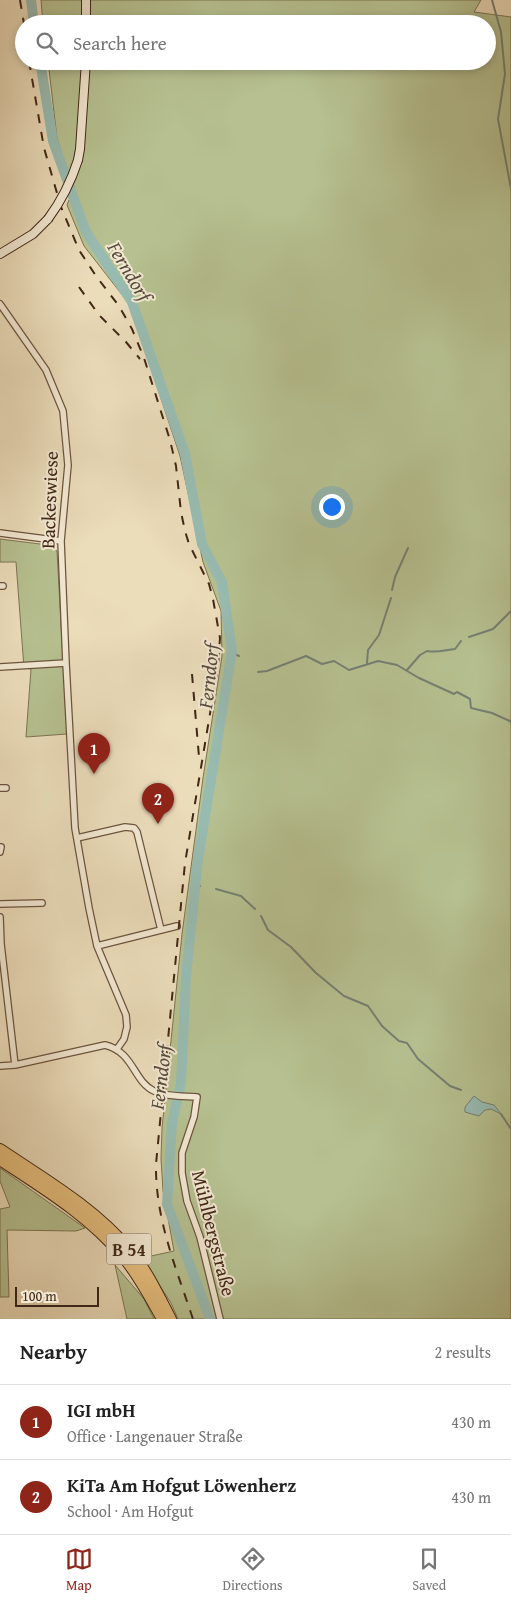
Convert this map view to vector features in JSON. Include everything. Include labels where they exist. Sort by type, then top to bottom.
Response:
[{"type":"highway","name":"B 54","points":[[0,1149],[68,1195],[106,1224],[131,1251],[153,1284],[171,1319]]},
{"type":"highway","name":"B 54","points":[[0,1160],[64,1201],[98,1230],[124,1258],[146,1288],[162,1319]]},
{"type":"street","points":[[86,0],[86,15]]},
{"type":"street","points":[[0,254],[33,234],[48,219],[62,199],[78,160],[80,149],[85,70]]},
{"type":"street","name":"Backeswiese","points":[[0,304],[46,370],[63,411],[68,465],[61,541],[66,664],[77,838],[97,946],[126,1015],[127,1027],[124,1039],[117,1049]]},
{"type":"street","points":[[0,534],[61,541]]},
{"type":"street","points":[[0,667],[66,664]]},
{"type":"street","points":[[77,838],[125,827],[134,828],[137,832],[161,930]]},
{"type":"street","points":[[0,852],[1,848]]},
{"type":"street","points":[[0,904],[42,902]]},
{"type":"street","points":[[0,917],[0,944],[15,1064]]},
{"type":"street","points":[[97,946],[177,926]]},
{"type":"street","points":[[0,1066],[104,1044],[117,1049]]},
{"type":"street","name":"Mühlbergstraße","points":[[117,1049],[127,1058],[143,1082],[154,1091],[167,1095],[197,1097],[194,1117],[182,1153],[182,1173],[187,1201],[200,1237],[220,1319]]},
{"type":"green space","points":[[41,0],[481,0],[474,12],[511,17],[511,1319],[178,1319],[171,1303],[142,1258],[174,1251],[163,1191],[162,1128],[182,934],[222,656],[221,611],[203,562],[180,456],[130,305],[84,246],[67,205],[73,190],[57,138],[49,70],[496,70],[496,15],[42,15]]},
{"type":"green space","points":[[0,539],[48,545],[57,551],[67,734],[26,737],[31,669],[24,668],[16,562],[0,562]]},
{"type":"green space","points":[[0,1168],[85,1228],[76,1231],[7,1230],[9,1297],[0,1297],[0,1209],[10,1207],[0,1181]]},
{"type":"green space","points":[[115,1265],[144,1299],[154,1319],[127,1319]]},
{"type":"water","points":[[474,1096],[482,1102],[494,1105],[501,1114],[491,1109],[485,1110],[479,1116],[465,1112],[465,1107]]},
{"type":"waterway","name":"Ferndorf","points":[[31,0],[33,15]]},
{"type":"waterway","points":[[492,0],[501,32],[505,74],[498,119],[511,189]]},
{"type":"waterway","name":"Ferndorf","points":[[41,70],[53,141],[86,232],[132,302],[185,454],[202,544],[222,582],[232,651],[198,859],[186,976],[181,1083],[172,1123],[167,1204],[210,1319]]},
{"type":"waterway","points":[[392,590],[395,577],[408,548]]},
{"type":"waterway","points":[[367,663],[368,650],[379,635],[391,598]]},
{"type":"waterway","points":[[469,637],[493,629],[511,611]]},
{"type":"waterway","points":[[407,670],[420,655],[427,651],[438,652],[455,649],[461,641]]},
{"type":"waterway","points":[[232,653],[239,656]]},
{"type":"waterway","points":[[258,672],[267,671],[306,656],[322,664],[334,661],[349,670],[378,661],[397,665],[419,678],[454,694],[457,692],[470,699],[471,708],[492,713],[511,723]]},
{"type":"waterway","name":"Ferndorf","points":[[195,885],[200,886]]},
{"type":"waterway","points":[[216,889],[241,896],[255,909]]},
{"type":"waterway","points":[[261,916],[268,930],[291,947],[316,973],[344,996],[368,1006],[382,1026],[399,1041],[407,1043],[418,1059],[450,1086],[461,1090]]},
{"type":"waterway","points":[[501,1114],[511,1129]]},
{"type":"railway","points":[[20,0],[22,15]]},
{"type":"railway","points":[[31,70],[44,148],[61,207],[79,250],[119,306],[132,329],[144,358],[170,440],[176,466],[185,531],[189,544],[209,584],[220,638],[218,666],[185,863],[156,1164],[159,1204],[163,1223],[193,1319]]},
{"type":"railway","points":[[79,287],[99,315],[140,359]]},
{"type":"railway","points":[[192,674],[199,757]]},
{"type":"place","name":"IGI mbH","points":[[94,774]]},
{"type":"place","name":"KiTa Am Hofgut Löwenherz","points":[[158,824]]}]
